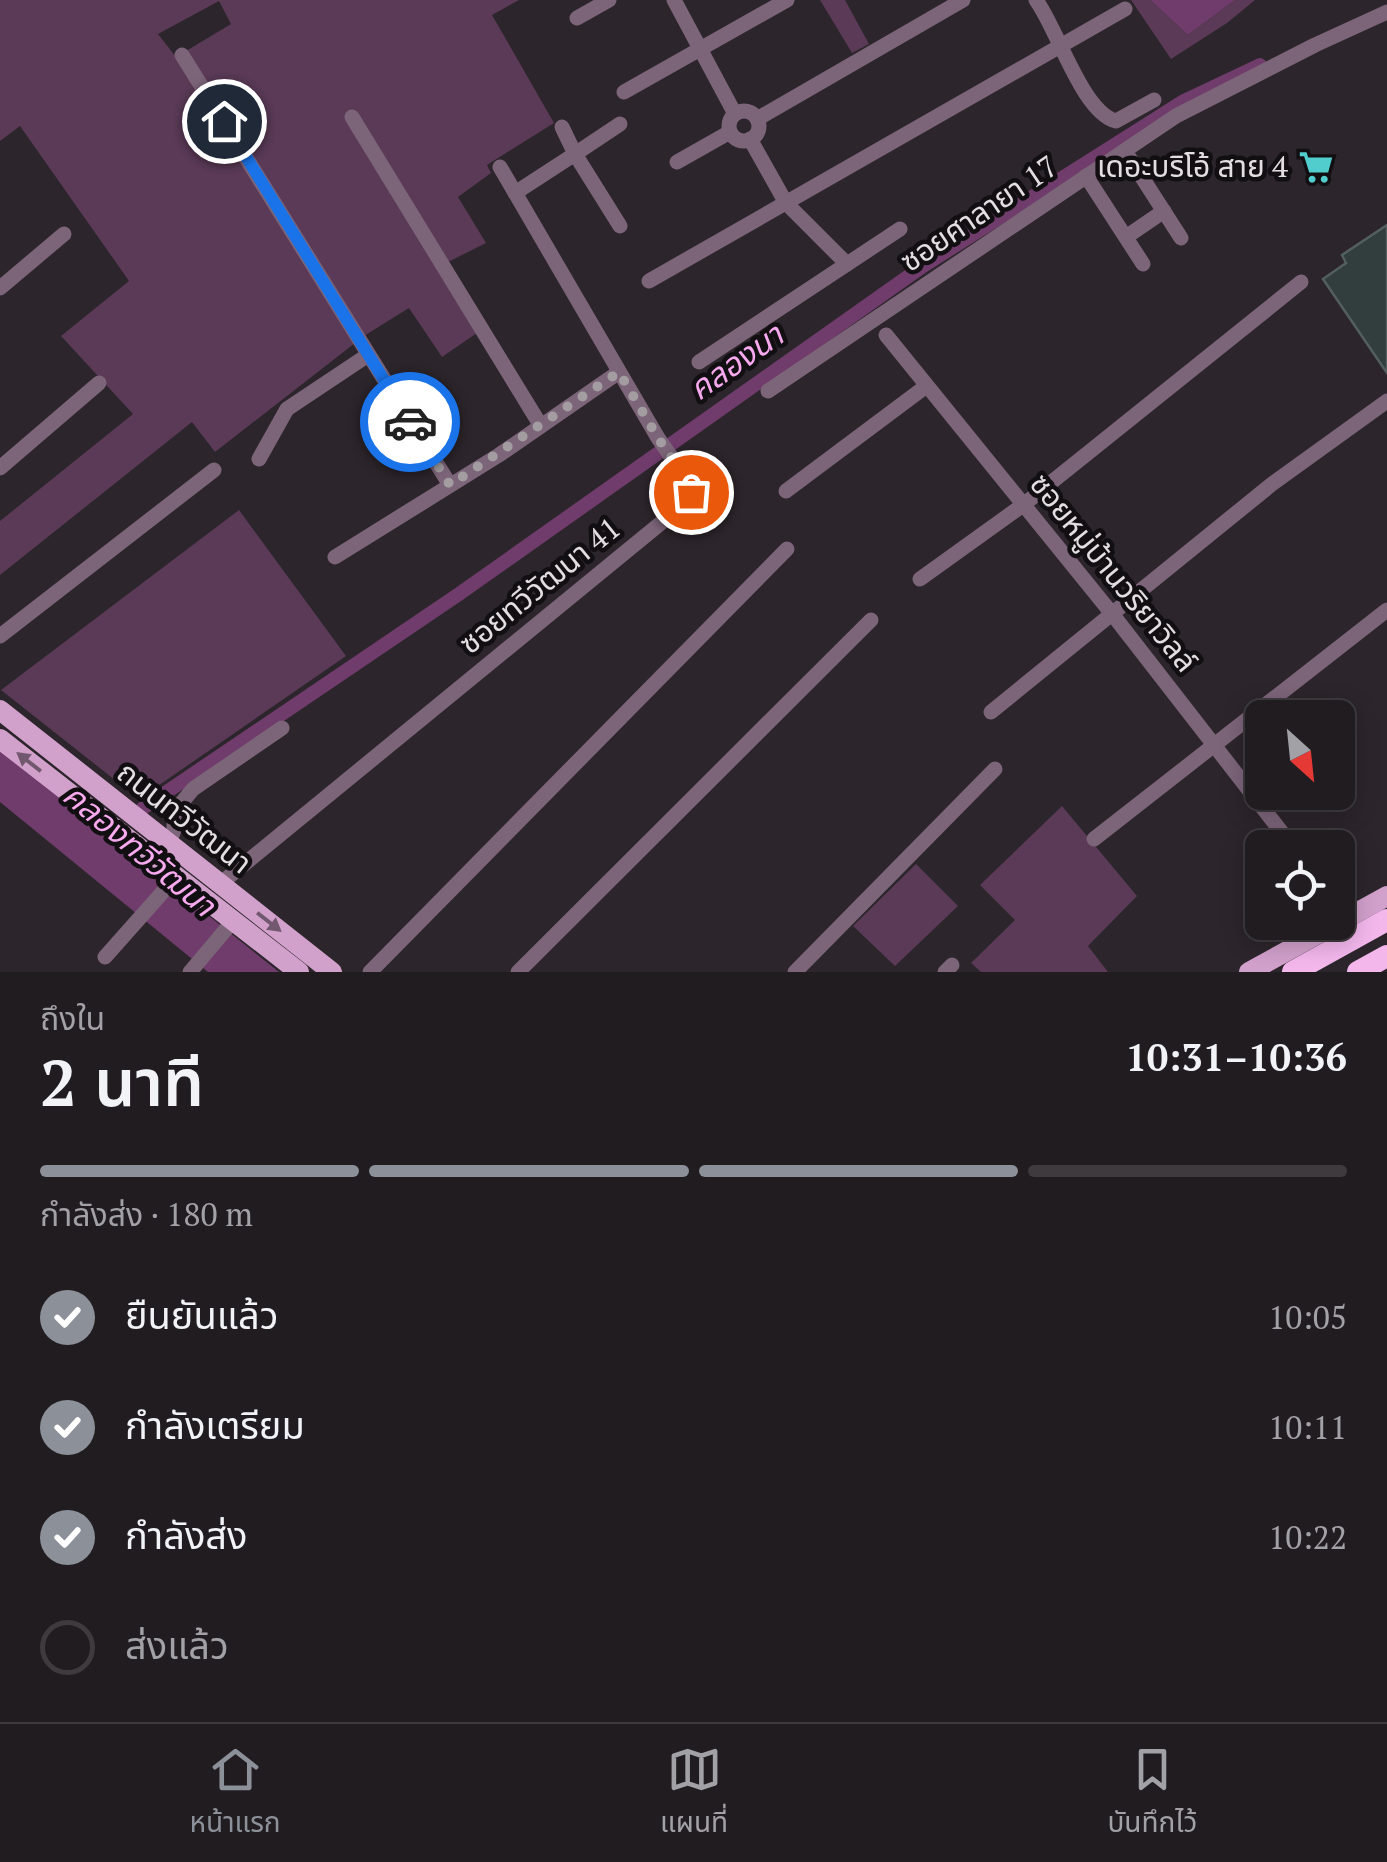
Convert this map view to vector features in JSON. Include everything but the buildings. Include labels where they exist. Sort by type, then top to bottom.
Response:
[{"type":"highway","points":[[1293,972],[1387,920]]},
{"type":"highway","points":[[1358,972],[1387,956]]},
{"type":"main road","name":"ถนนทวีวัฒนา","points":[[0,710],[332,972]]},
{"type":"main road","name":"ถนนทวีวัฒนา","points":[[0,739],[172,882],[229,926],[300,972]]},
{"type":"main road","points":[[1355,907],[1387,896]]},
{"type":"main road","points":[[1249,972],[1298,940]]},
{"type":"street","points":[[577,18],[609,0]]},
{"type":"street","points":[[674,0],[734,114]]},
{"type":"street","points":[[624,92],[787,0]]},
{"type":"street","points":[[758,118],[963,0]]},
{"type":"street","points":[[1036,0],[1085,92],[1106,119],[1116,121],[1154,100]]},
{"type":"street","points":[[649,281],[1125,9]]},
{"type":"street","name":"ซอยศาลายา 17","points":[[768,391],[1176,116],[1387,12]]},
{"type":"street","points":[[182,54],[450,485]]},
{"type":"street","points":[[734,114],[750,112],[758,118]]},
{"type":"street","points":[[734,114],[729,122],[730,132],[741,141],[757,133],[758,118]]},
{"type":"street","points":[[352,117],[541,426]]},
{"type":"street","points":[[515,192],[620,124]]},
{"type":"street","points":[[562,127],[620,226]]},
{"type":"street","points":[[678,162],[730,132]]},
{"type":"street","points":[[750,139],[786,202],[846,264]]},
{"type":"street","points":[[1125,151],[1181,238]]},
{"type":"street","name":"ซอยทวีวัฒนา 41","points":[[220,884],[688,500],[690,485],[658,438],[500,166]]},
{"type":"street","points":[[1086,176],[1143,264]]},
{"type":"street","points":[[1126,237],[1164,211]]},
{"type":"street","points":[[698,362],[900,229]]},
{"type":"street","points":[[0,288],[64,234]]},
{"type":"street","points":[[920,579],[1023,505],[1301,282]]},
{"type":"street","name":"ซอยหมู่บ้านวริยาวิลล์","points":[[886,335],[924,387],[1113,615],[1280,830]]},
{"type":"street","points":[[259,458],[288,410],[368,355]]},
{"type":"street","points":[[335,556],[619,372]]},
{"type":"street","points":[[0,468],[99,383]]},
{"type":"street","points":[[786,491],[924,387]]},
{"type":"street","points":[[991,712],[1272,484],[1387,401]]},
{"type":"street","points":[[0,636],[214,470]]},
{"type":"street","points":[[370,972],[787,548]]},
{"type":"street","points":[[1094,839],[1387,610]]},
{"type":"street","points":[[518,972],[871,620]]},
{"type":"street","points":[[169,844],[174,812],[193,789],[282,728]]},
{"type":"street","points":[[795,972],[995,769]]},
{"type":"street","points":[[105,957],[172,882]]},
{"type":"street","points":[[193,968],[229,926]]},
{"type":"shaded area","points":[[0,0],[519,0],[492,15],[554,123],[487,165],[491,173],[458,197],[486,243],[438,267],[477,333],[442,357],[409,308],[364,336],[215,452],[192,422],[0,575],[0,521],[133,414],[61,336],[129,281],[20,126],[0,141]],"holes":[[[219,1],[231,24],[176,57],[158,34]]]},
{"type":"shaded area","points":[[820,0],[845,0],[869,44],[852,53]]},
{"type":"shaded area","points":[[1131,0],[1150,0],[1188,35],[1235,0],[1255,0],[1171,59]]},
{"type":"shaded area","points":[[1150,0],[1235,0],[1188,35]]},
{"type":"shaded area","points":[[239,510],[346,656],[139,799],[1,690]]},
{"type":"shaded area","points":[[0,749],[279,972],[208,972],[0,802]]},
{"type":"shaded area","points":[[1062,806],[1137,896],[1088,946],[1108,972],[981,972],[971,963],[1015,920],[980,885]]},
{"type":"shaded area","points":[[916,864],[958,906],[895,966],[853,926]]},
{"type":"waterway","name":"คลองนา","points":[[143,808],[459,594],[923,266],[1184,101],[1260,65]]},
{"type":"way so far","points":[[410,422],[450,485],[619,372],[691,492]]},
{"type":"place","name":"เดอะบริโอ้ สาย 4","points":[[1316,167]]},
{"type":"route","points":[[224,121],[410,422]]},
{"type":"water label","name":"คลองทวีวัฒนา","points":[[139,850]]}]
